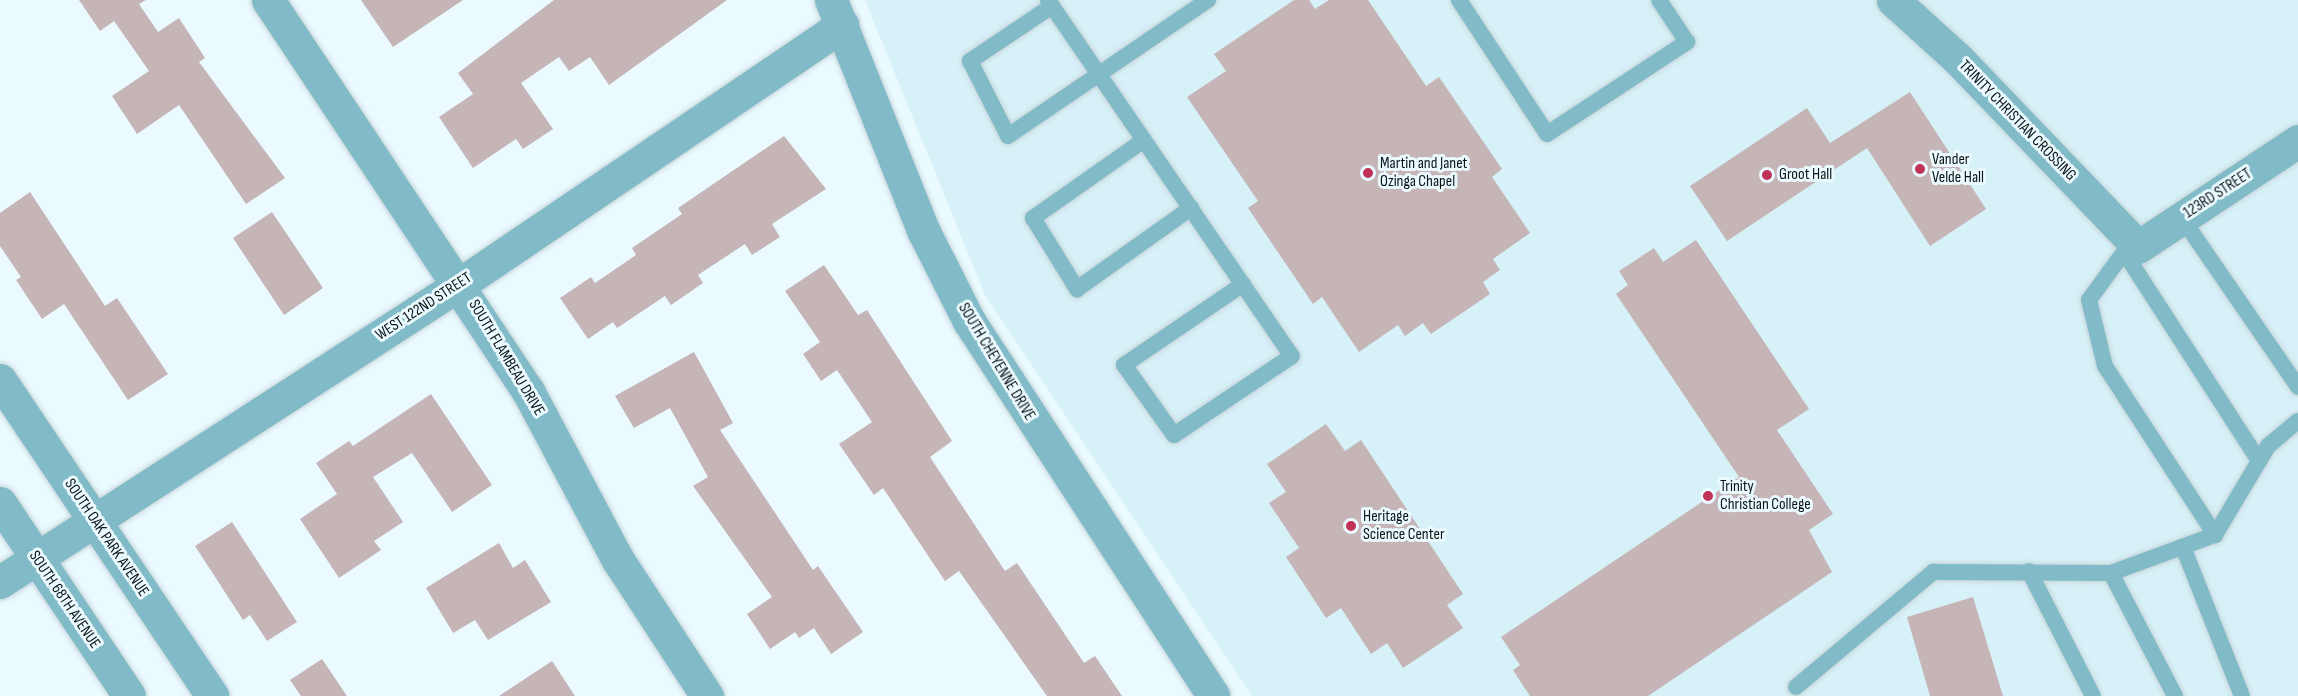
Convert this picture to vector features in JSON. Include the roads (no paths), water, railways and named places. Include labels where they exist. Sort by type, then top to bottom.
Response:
[{"type":"street","name":"SOUTH FLAMBEAU DRIVE","points":[[268,0],[460,284],[528,391],[618,560],[707,696]]},
{"type":"street","name":"TRINITY CHRISTIAN CROSSING","points":[[1893,0],[1958,59],[2131,247]]},
{"type":"street","name":"WEST 122ND STREET","points":[[0,582],[460,284],[836,12]]},
{"type":"street","name":"SOUTH CHEYENNE DRIVE","points":[[836,12],[924,232],[969,321],[1214,696]]},
{"type":"street","name":"123RD STREET","points":[[2131,247],[2181,218],[2298,141]]},
{"type":"street","name":"SOUTH OAK PARK AVENUE","points":[[0,380],[212,696]]},
{"type":"street","name":"SOUTH 68TH AVENUE","points":[[0,503],[129,696]]},
{"type":"lane","points":[[1208,0],[1100,74],[1008,136],[970,61],[1050,3],[1100,74],[1292,356],[1174,435],[1124,365],[1242,284]]},
{"type":"lane","points":[[1459,0],[1547,134],[1687,42],[1659,0]]},
{"type":"lane","points":[[1144,140],[1033,218],[1077,289],[1191,208]]},
{"type":"lane","points":[[2181,218],[2298,387]]},
{"type":"lane","points":[[2215,535],[2105,366],[2089,300],[2131,247],[2259,461]]},
{"type":"lane","points":[[1796,687],[1933,572],[2111,573],[2215,535],[2259,461],[2298,421]]},
{"type":"lane","points":[[2183,547],[2242,696]]},
{"type":"lane","points":[[2029,571],[2093,696]]},
{"type":"lane","points":[[2111,573],[2175,696]]},
{"type":"place","name":"Vander Velde Hall","points":[[1920,169]]},
{"type":"place","name":"Martin and Janet Ozinga Chapel","points":[[1368,173]]},
{"type":"place","name":"Groot Hall","points":[[1767,175]]},
{"type":"place","name":"Trinity Christian College","points":[[1708,496]]},
{"type":"place","name":"Heritage Science Center","points":[[1351,526]]}]
